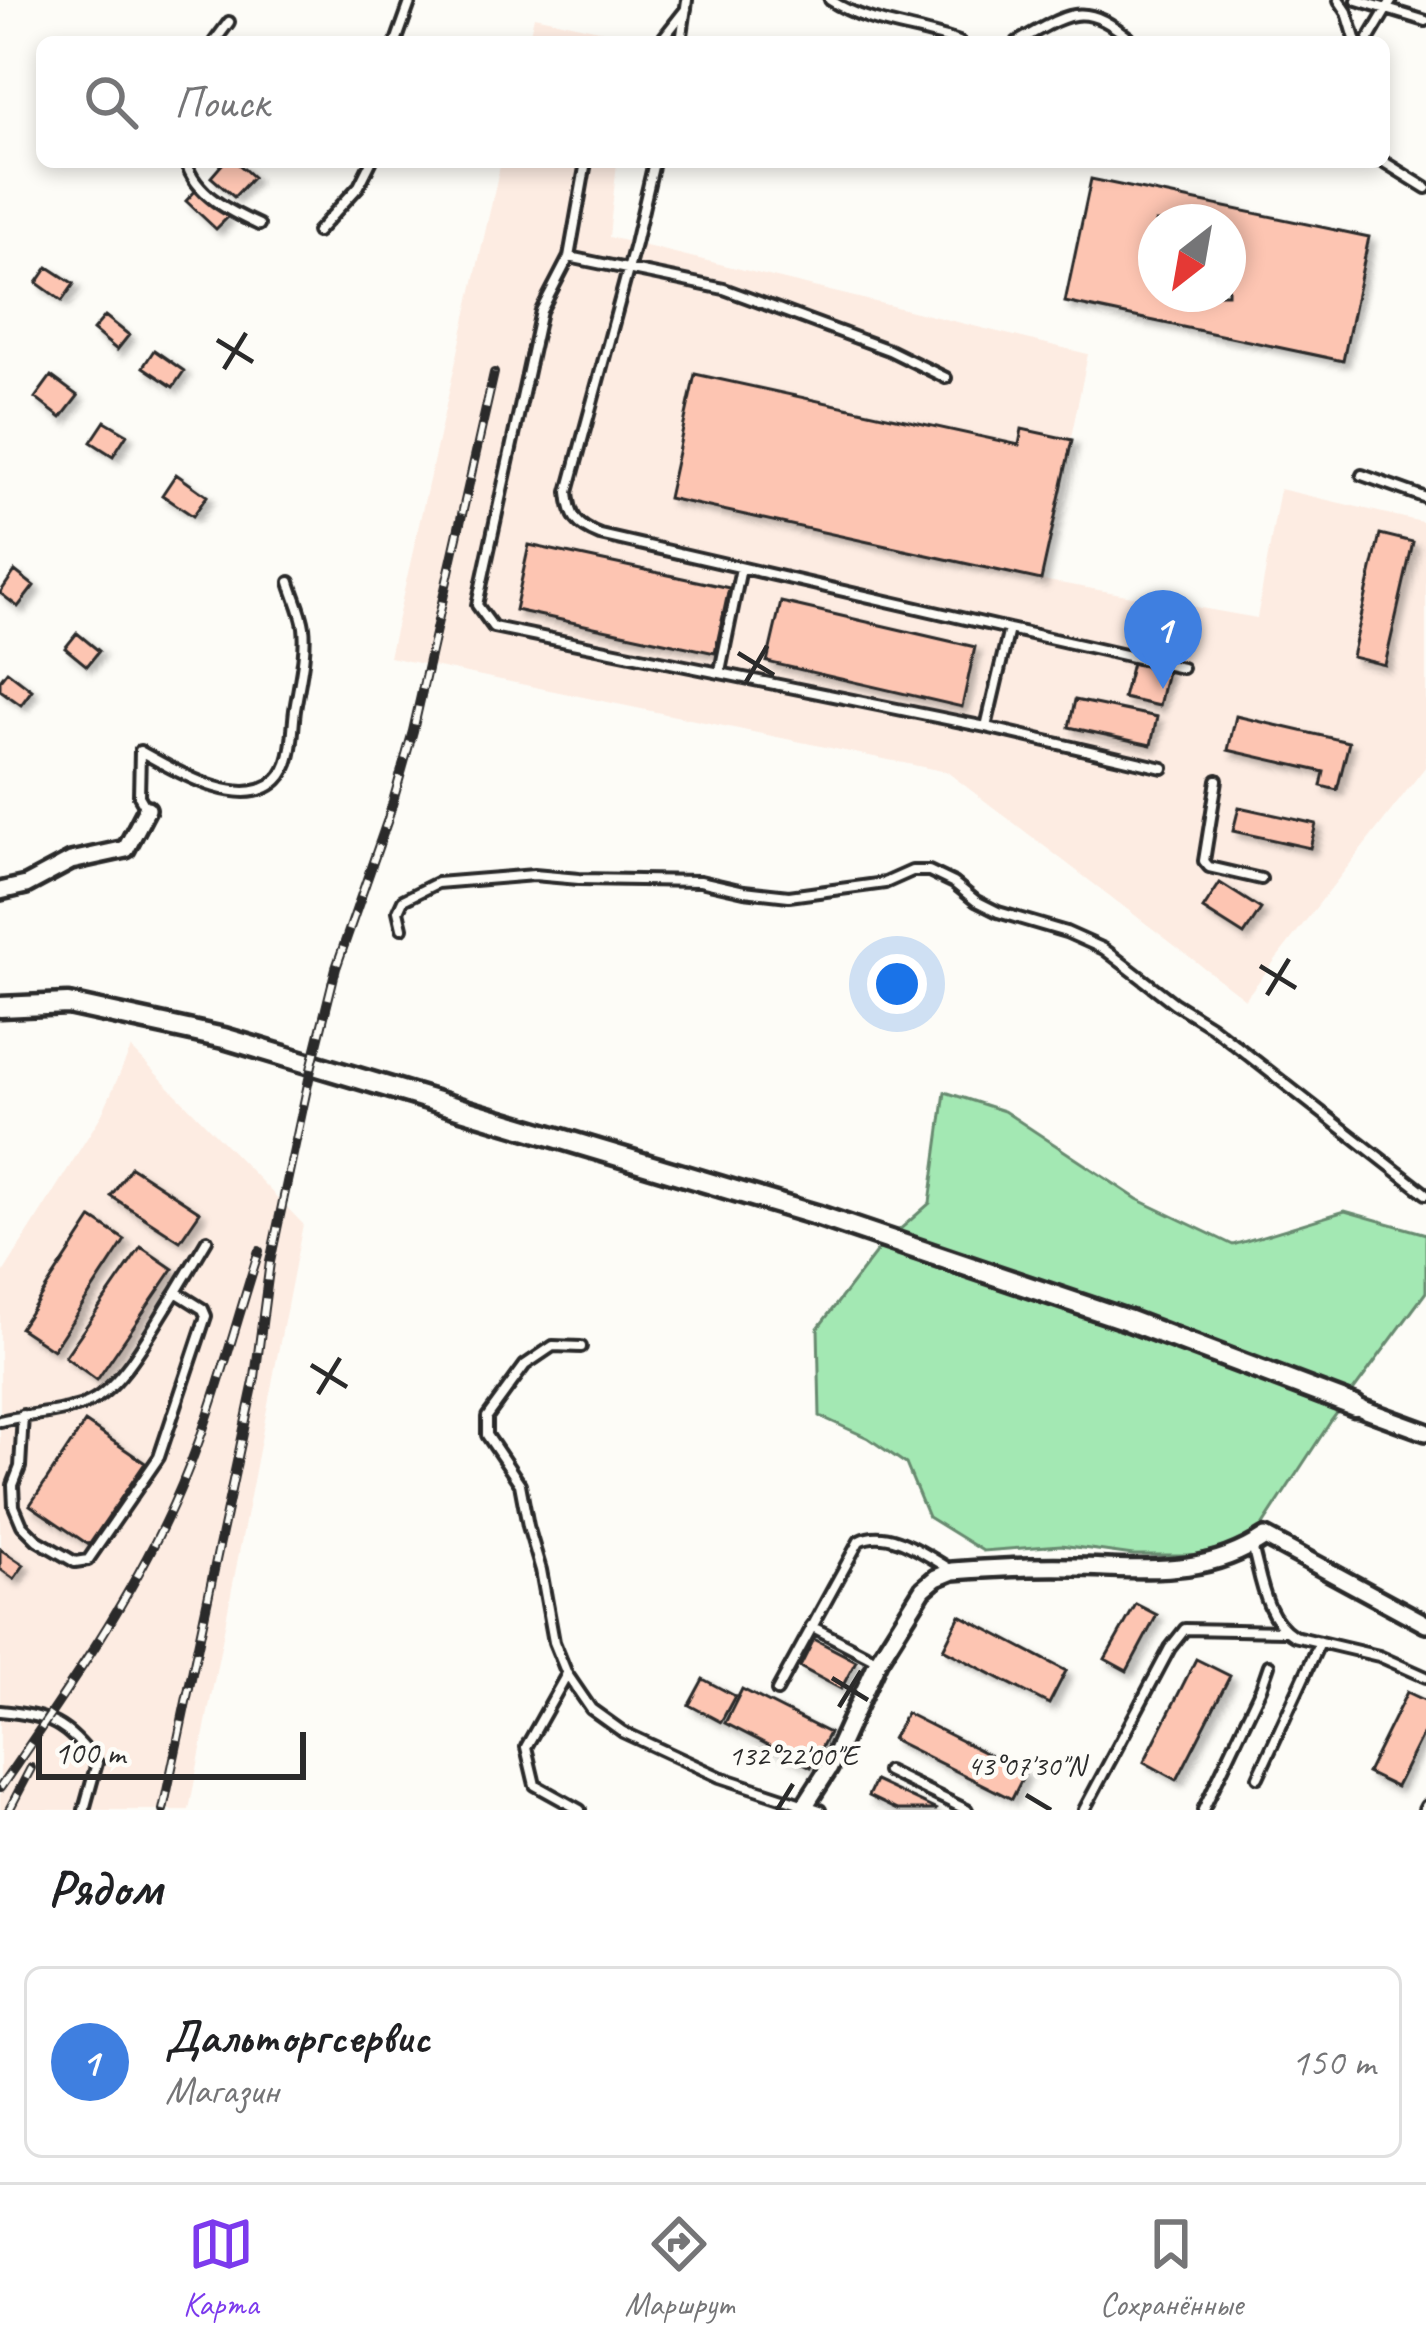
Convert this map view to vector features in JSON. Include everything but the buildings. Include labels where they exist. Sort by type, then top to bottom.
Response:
[{"type":"street","points":[[0,891],[26,885],[71,861],[126,849],[147,809]]},
{"type":"street","points":[[0,1007],[68,1004],[224,1038],[819,1216],[1126,1320],[1426,1432]]},
{"type":"street","points":[[810,1808],[878,1661],[923,1589],[936,1577],[953,1571],[1172,1570],[1258,1542],[1426,1624]]},
{"type":"lane","points":[[399,36],[411,0]]},
{"type":"lane","points":[[830,0],[879,22],[941,36]]},
{"type":"lane","points":[[1339,0],[1354,36]]},
{"type":"lane","points":[[1357,0],[1390,5],[1426,21]]},
{"type":"lane","points":[[664,36],[687,4]]},
{"type":"lane","points":[[682,36],[687,4]]},
{"type":"lane","points":[[1026,36],[1077,4],[1099,9],[1129,36]]},
{"type":"lane","points":[[1371,36],[1390,5]]},
{"type":"lane","points":[[218,36],[229,22]]},
{"type":"lane","points":[[1390,166],[1426,188]]},
{"type":"lane","points":[[188,168],[224,208],[259,225]]},
{"type":"lane","points":[[317,232],[359,186],[368,168]]},
{"type":"lane","points":[[585,168],[568,257],[541,311],[477,605],[493,627],[721,671],[1163,768]]},
{"type":"lane","points":[[653,168],[568,492],[569,513],[581,528],[1182,668]]},
{"type":"lane","points":[[568,257],[724,289],[889,350],[946,378]]},
{"type":"lane","points":[[1362,475],[1426,498]]},
{"type":"lane","points":[[721,671],[741,568]]},
{"type":"lane","points":[[147,809],[139,796],[140,751],[211,786],[241,793],[278,780],[289,759],[303,651],[304,627],[290,582]]},
{"type":"lane","points":[[986,727],[1009,629]]},
{"type":"lane","points":[[1217,780],[1204,861],[1209,867],[1261,879]]},
{"type":"lane","points":[[402,928],[398,911],[403,900],[437,883],[534,875],[700,881],[789,896],[886,883],[912,871],[928,871],[998,912],[1066,932],[1104,950],[1211,1026],[1426,1194]]},
{"type":"lane","points":[[0,1421],[83,1405],[101,1396],[125,1369],[207,1240]]},
{"type":"lane","points":[[23,1415],[20,1467],[13,1485],[22,1526],[59,1554],[75,1562],[88,1560],[158,1457],[206,1323],[203,1309],[176,1292]]},
{"type":"lane","points":[[581,1347],[553,1346],[525,1364],[487,1417],[487,1435],[520,1484],[554,1642],[567,1674],[591,1709],[623,1732],[720,1777],[810,1808]]},
{"type":"lane","points":[[777,1691],[854,1546],[866,1537],[890,1537],[953,1571]]},
{"type":"lane","points":[[1258,1542],[1271,1612],[1285,1630],[1379,1656],[1426,1677]]},
{"type":"lane","points":[[811,1626],[878,1661]]},
{"type":"lane","points":[[1084,1810],[1170,1648],[1185,1629],[1285,1630]]},
{"type":"lane","points":[[1258,1777],[1320,1642]]},
{"type":"lane","points":[[1203,1810],[1269,1665]]},
{"type":"lane","points":[[567,1674],[526,1747],[535,1785],[580,1810]]},
{"type":"lane","points":[[0,1711],[57,1722],[90,1754],[97,1763],[84,1810]]},
{"type":"lane","points":[[887,1772],[967,1810]]},
{"type":"shaded area","points":[[534,16],[626,36],[529,36]]},
{"type":"shaded area","points":[[500,168],[616,168],[609,237],[1088,354],[1042,580],[1257,618],[1280,489],[1426,523],[1426,766],[1245,999],[947,772],[389,657]]},
{"type":"shaded area","points":[[131,1048],[303,1224],[189,1810],[0,1810],[0,1278],[102,1114]]},
{"type":"green space","points":[[945,1092],[1004,1111],[1137,1199],[1233,1245],[1345,1211],[1426,1234],[1426,1292],[1331,1421],[1257,1534],[1194,1555],[1133,1555],[1061,1545],[983,1551],[928,1517],[906,1464],[868,1438],[820,1416],[818,1328],[881,1246],[930,1203]]},
{"type":"railway","points":[[163,1810],[255,1377],[270,1262],[312,1065],[336,968],[413,731],[494,373]]},
{"type":"railway","points":[[0,1788],[115,1615],[173,1505],[209,1411],[259,1251]]},
{"type":"railway","points":[[9,1810],[31,1768]]},
{"type":"place","name":"Дальторгсервис","points":[[1163,689]]}]
